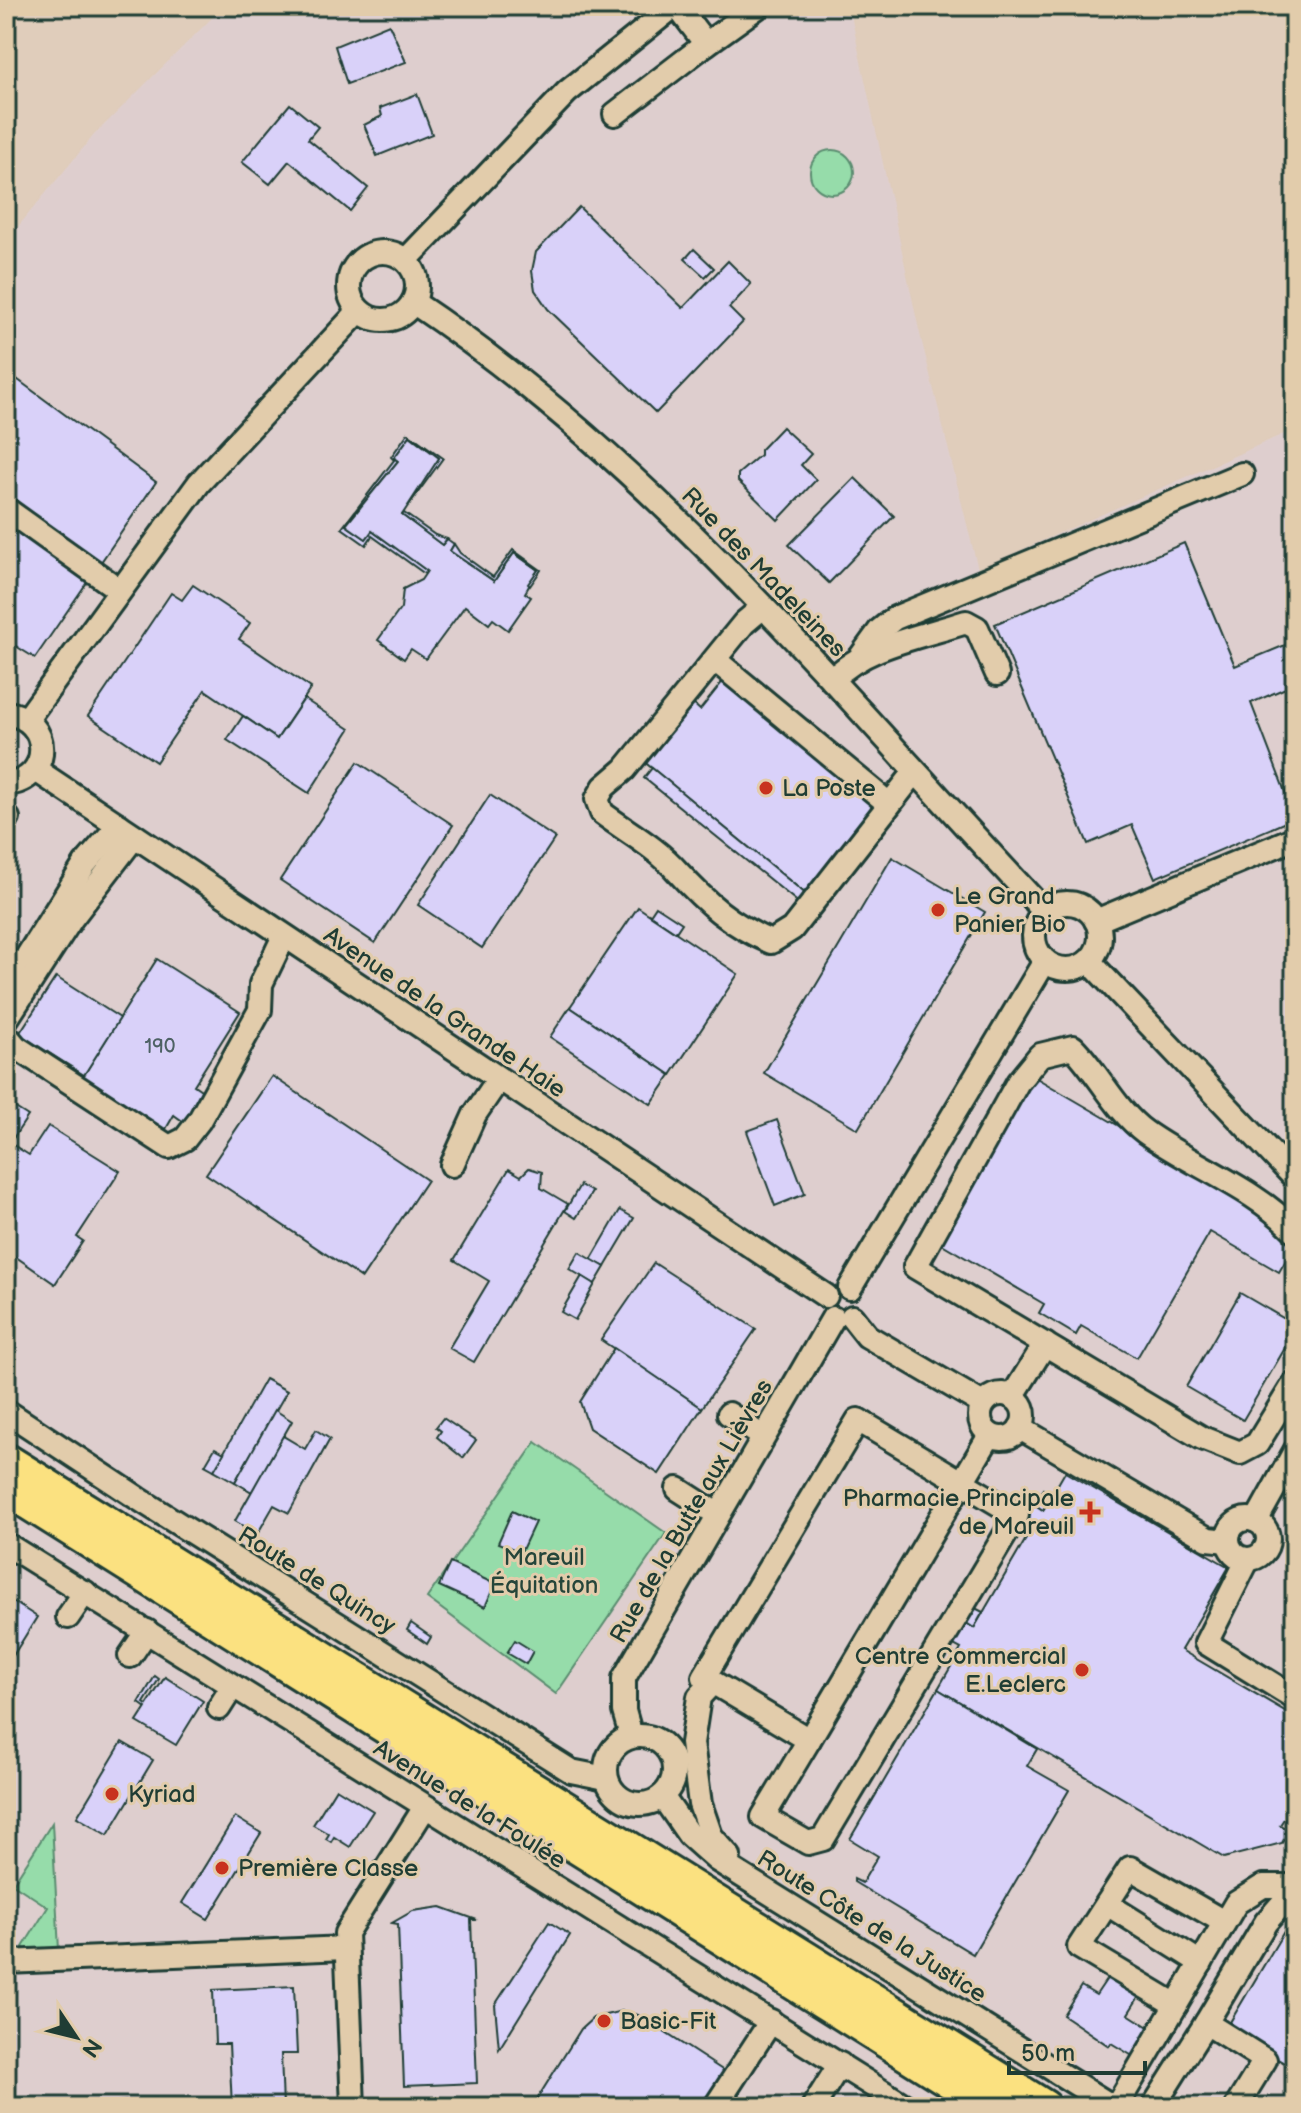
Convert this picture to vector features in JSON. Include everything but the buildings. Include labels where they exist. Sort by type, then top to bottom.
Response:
[{"type":"highway","points":[[6,1460],[1045,2107]]},
{"type":"highway","points":[[6,1489],[991,2107]]},
{"type":"street","points":[[406,260],[567,92],[675,6],[706,44]]},
{"type":"street","points":[[615,114],[759,6]]},
{"type":"street","points":[[389,251],[406,260],[417,280],[413,302],[392,319],[374,319],[359,311],[348,285],[350,275],[361,259],[369,254],[389,251]]},
{"type":"street","name":"Rue des Madeleines","points":[[413,302],[549,404],[619,464],[763,607],[1045,912]]},
{"type":"street","points":[[6,784],[19,782],[36,770],[43,748],[35,726],[16,716],[199,483],[359,311]]},
{"type":"street","points":[[832,680],[859,659],[880,630],[895,618],[1242,474]]},
{"type":"street","points":[[6,509],[118,589]]},
{"type":"street","points":[[763,607],[597,799],[602,813],[677,870],[702,900],[741,929],[771,942],[786,936],[915,772]]},
{"type":"street","points":[[859,659],[966,622],[977,628],[997,674]]},
{"type":"street","points":[[715,660],[889,804]]},
{"type":"street","name":"Avenue de la Grande Haie","points":[[36,770],[826,1296]]},
{"type":"street","points":[[6,990],[85,864],[127,830]]},
{"type":"street","points":[[6,1020],[127,830]]},
{"type":"street","points":[[1096,921],[1295,838]]},
{"type":"street","points":[[1063,904],[1073,904],[1091,913],[1096,921],[1099,942],[1089,961],[1072,969],[1053,966],[1038,952],[1035,931],[1045,912],[1063,904]]},
{"type":"street","points":[[6,1035],[16,1047],[169,1147],[185,1139],[199,1121],[253,1024],[260,1010],[261,984],[284,936]]},
{"type":"street","points":[[850,1288],[1045,961]]},
{"type":"street","points":[[1089,961],[1295,1178]]},
{"type":"street","points":[[1295,1231],[1272,1207],[1143,1131],[1095,1069],[1073,1047],[1040,1055],[1018,1082],[915,1267],[1202,1438],[1240,1453],[1257,1444],[1286,1415],[1295,1382]]},
{"type":"street","points":[[452,1165],[475,1114],[498,1080]]},
{"type":"street","points":[[850,1288],[834,1288],[826,1296],[826,1311],[983,1404]]},
{"type":"street","points":[[842,1318],[859,1302],[850,1288]]},
{"type":"street","name":"Rue de la Butte aux Lièvres","points":[[631,1736],[624,1711],[624,1678],[763,1437],[842,1318]]},
{"type":"street","points":[[1012,1397],[1045,1344]]},
{"type":"street","points":[[1000,1394],[1012,1397],[1023,1411],[1020,1428],[1010,1437],[990,1435],[981,1424],[983,1404],[1000,1394]]},
{"type":"street","name":"Route de Quincy","points":[[6,1411],[152,1508],[571,1771],[606,1778]]},
{"type":"street","points":[[729,1414],[763,1437]]},
{"type":"street","points":[[809,1740],[704,1677],[858,1420],[962,1482],[1017,1515],[823,1839],[808,1843],[763,1817],[809,1740],[962,1482],[990,1435]]},
{"type":"street","points":[[1020,1428],[1208,1539],[1228,1541]]},
{"type":"street","points":[[1256,1521],[1295,1451]]},
{"type":"street","points":[[678,1489],[717,1514]]},
{"type":"street","points":[[1256,1521],[1265,1530],[1267,1543],[1261,1555],[1248,1559],[1232,1552],[1228,1541],[1236,1523],[1256,1521]]},
{"type":"street","name":"Avenue de la Foulée","points":[[6,1544],[233,1686],[272,1724],[425,1807],[613,1932],[771,2021],[907,2107]]},
{"type":"street","points":[[1248,1559],[1206,1643],[1295,1698]]},
{"type":"street","points":[[68,1617],[85,1592]]},
{"type":"street","points":[[130,1656],[147,1631]]},
{"type":"street","points":[[713,1682],[699,1697],[693,1720],[700,1804],[711,1836],[751,1881]]},
{"type":"street","points":[[219,1708],[233,1686]]},
{"type":"street","points":[[631,1736],[654,1738],[670,1754],[673,1777],[662,1796],[640,1804],[629,1803],[619,1797],[606,1778],[608,1757],[613,1748],[631,1736]]},
{"type":"street","name":"Route Côte de la Justice","points":[[662,1796],[689,1835],[717,1860],[1115,2107]]},
{"type":"street","points":[[353,2107],[346,1933],[361,1895],[425,1807]]},
{"type":"street","points":[[1176,2005],[1079,1947],[1130,1868],[1224,1922]]},
{"type":"street","points":[[1115,2107],[1236,1903],[1263,1886],[1295,1887]]},
{"type":"street","points":[[1153,2107],[1266,1922],[1295,1887]]},
{"type":"street","points":[[1107,1904],[1201,1963]]},
{"type":"street","points":[[13,1962],[66,1964],[159,1958],[244,1947],[346,1948]]},
{"type":"street","points":[[715,2107],[744,2054],[771,2021]]},
{"type":"street","points":[[1206,2023],[1265,2060],[1236,2107]]},
{"type":"street","points":[[815,2101],[840,2064]]},
{"type":"shaded area","points":[[224,6],[849,6],[919,330],[978,569],[1295,429],[1295,2107],[6,2107],[6,241],[94,135]]},
{"type":"green space","points":[[832,150],[848,156],[854,172],[848,188],[832,194],[816,188],[810,172],[816,156]]},
{"type":"green space","name":"Mareuil Équitation","points":[[536,1442],[666,1533],[556,1694],[427,1598]]},
{"type":"green space","points":[[52,1823],[59,1950],[28,1952],[23,1947],[48,1907],[13,1884]]},
{"type":"place","name":"La Poste","points":[[766,788]]},
{"type":"place","name":"Le Grand Panier Bio","points":[[938,910]]},
{"type":"place","name":"Pharmacie Principale de Mareuil","points":[[1090,1512]]},
{"type":"place","name":"Centre Commercial E.Leclerc","points":[[1082,1670]]},
{"type":"place","name":"Kyriad","points":[[112,1794]]},
{"type":"place","name":"Première Classe","points":[[222,1868]]},
{"type":"place","name":"Basic-Fit","points":[[604,2021]]}]
